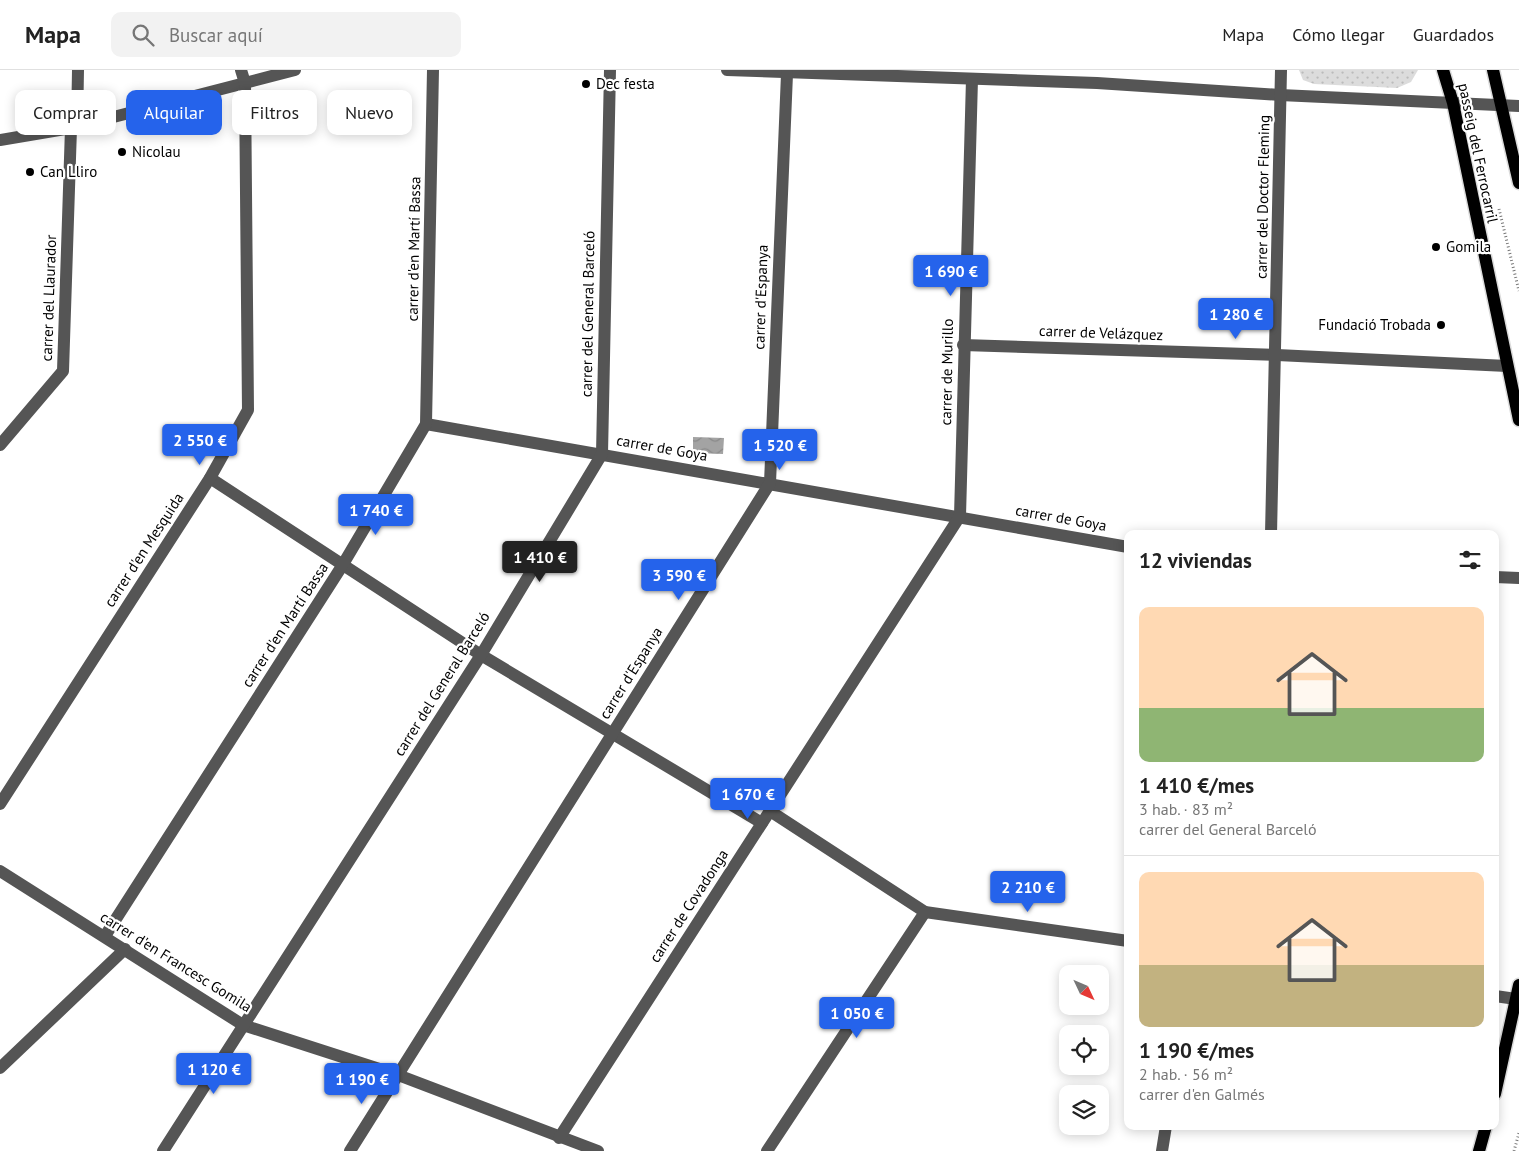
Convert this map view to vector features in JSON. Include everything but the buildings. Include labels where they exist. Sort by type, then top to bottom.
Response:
[{"type":"main road","name":"passeig del Ferrocarril","points":[[1443,70],[1453,104],[1519,420]]},
{"type":"main road","points":[[1493,70],[1519,183]]},
{"type":"main road","points":[[1499,1076],[1519,985]]},
{"type":"main road","points":[[1479,1151],[1485,1130]]},
{"type":"street","name":"carrer del Llaurador","points":[[77,90],[78,70]]},
{"type":"street","points":[[240,70],[245,83]]},
{"type":"street","points":[[116,117],[295,70]]},
{"type":"street","name":"carrer d'en Martí Bassa","points":[[105,936],[342,566],[426,424],[433,70]]},
{"type":"street","name":"carrer del General Barceló","points":[[163,1151],[242,1025],[481,655],[602,454],[610,70]]},
{"type":"street","points":[[727,70],[787,74],[932,74],[972,79],[1097,83],[1280,95],[1519,106]]},
{"type":"street","points":[[1097,83],[1098,70]]},
{"type":"street","name":"carrer del Doctor Fleming","points":[[1271,530],[1277,355],[1281,70]]},
{"type":"street","name":"carrer d'Espanya","points":[[350,1151],[770,483],[787,74]]},
{"type":"street","name":"carrer de Murillo","points":[[960,516],[963,345],[972,79]]},
{"type":"street","name":"carrer d'en Mesquida","points":[[0,804],[210,478],[248,410],[245,83]]},
{"type":"street","points":[[0,140],[31,135]]},
{"type":"street","name":"carrer del Llaurador","points":[[0,445],[63,371],[74,135]]},
{"type":"street","name":"carrer de Velázquez","points":[[963,345],[1277,355],[1507,366]]},
{"type":"street","name":"carrer de Goya","points":[[426,424],[960,516],[1124,546]]},
{"type":"street","points":[[210,478],[481,655],[762,823]]},
{"type":"street","name":"carrer de Covadonga","points":[[559,1138],[960,516]]},
{"type":"street","points":[[1499,577],[1519,578]]},
{"type":"street","points":[[770,811],[925,912],[1124,940]]},
{"type":"street","name":"carrer d'en Francesc Gomila","points":[[0,871],[105,936],[242,1025],[398,1075],[559,1138],[598,1151]]},
{"type":"street","points":[[766,1151],[925,912]]},
{"type":"street","points":[[0,1068],[124,949]]},
{"type":"street","points":[[1499,997],[1516,999]]},
{"type":"street","points":[[1162,1151],[1165,1130]]},
{"type":"path","points":[[1514,1151],[1519,1133]]},
{"type":"shaded area","points":[[1299,70],[1418,70],[1411,82],[1397,88],[1314,84],[1303,80]]},
{"type":"water","points":[[693,437],[724,438],[723,454],[693,453]]},
{"type":"place","name":"Dec festa","points":[[586,84]]},
{"type":"place","name":"Nicolau","points":[[122,152]]},
{"type":"place","name":"Can Lliro","points":[[30,172]]},
{"type":"place","name":"Gomila","points":[[1436,247]]},
{"type":"place","name":"Fundació Trobada","points":[[1441,325]]}]
